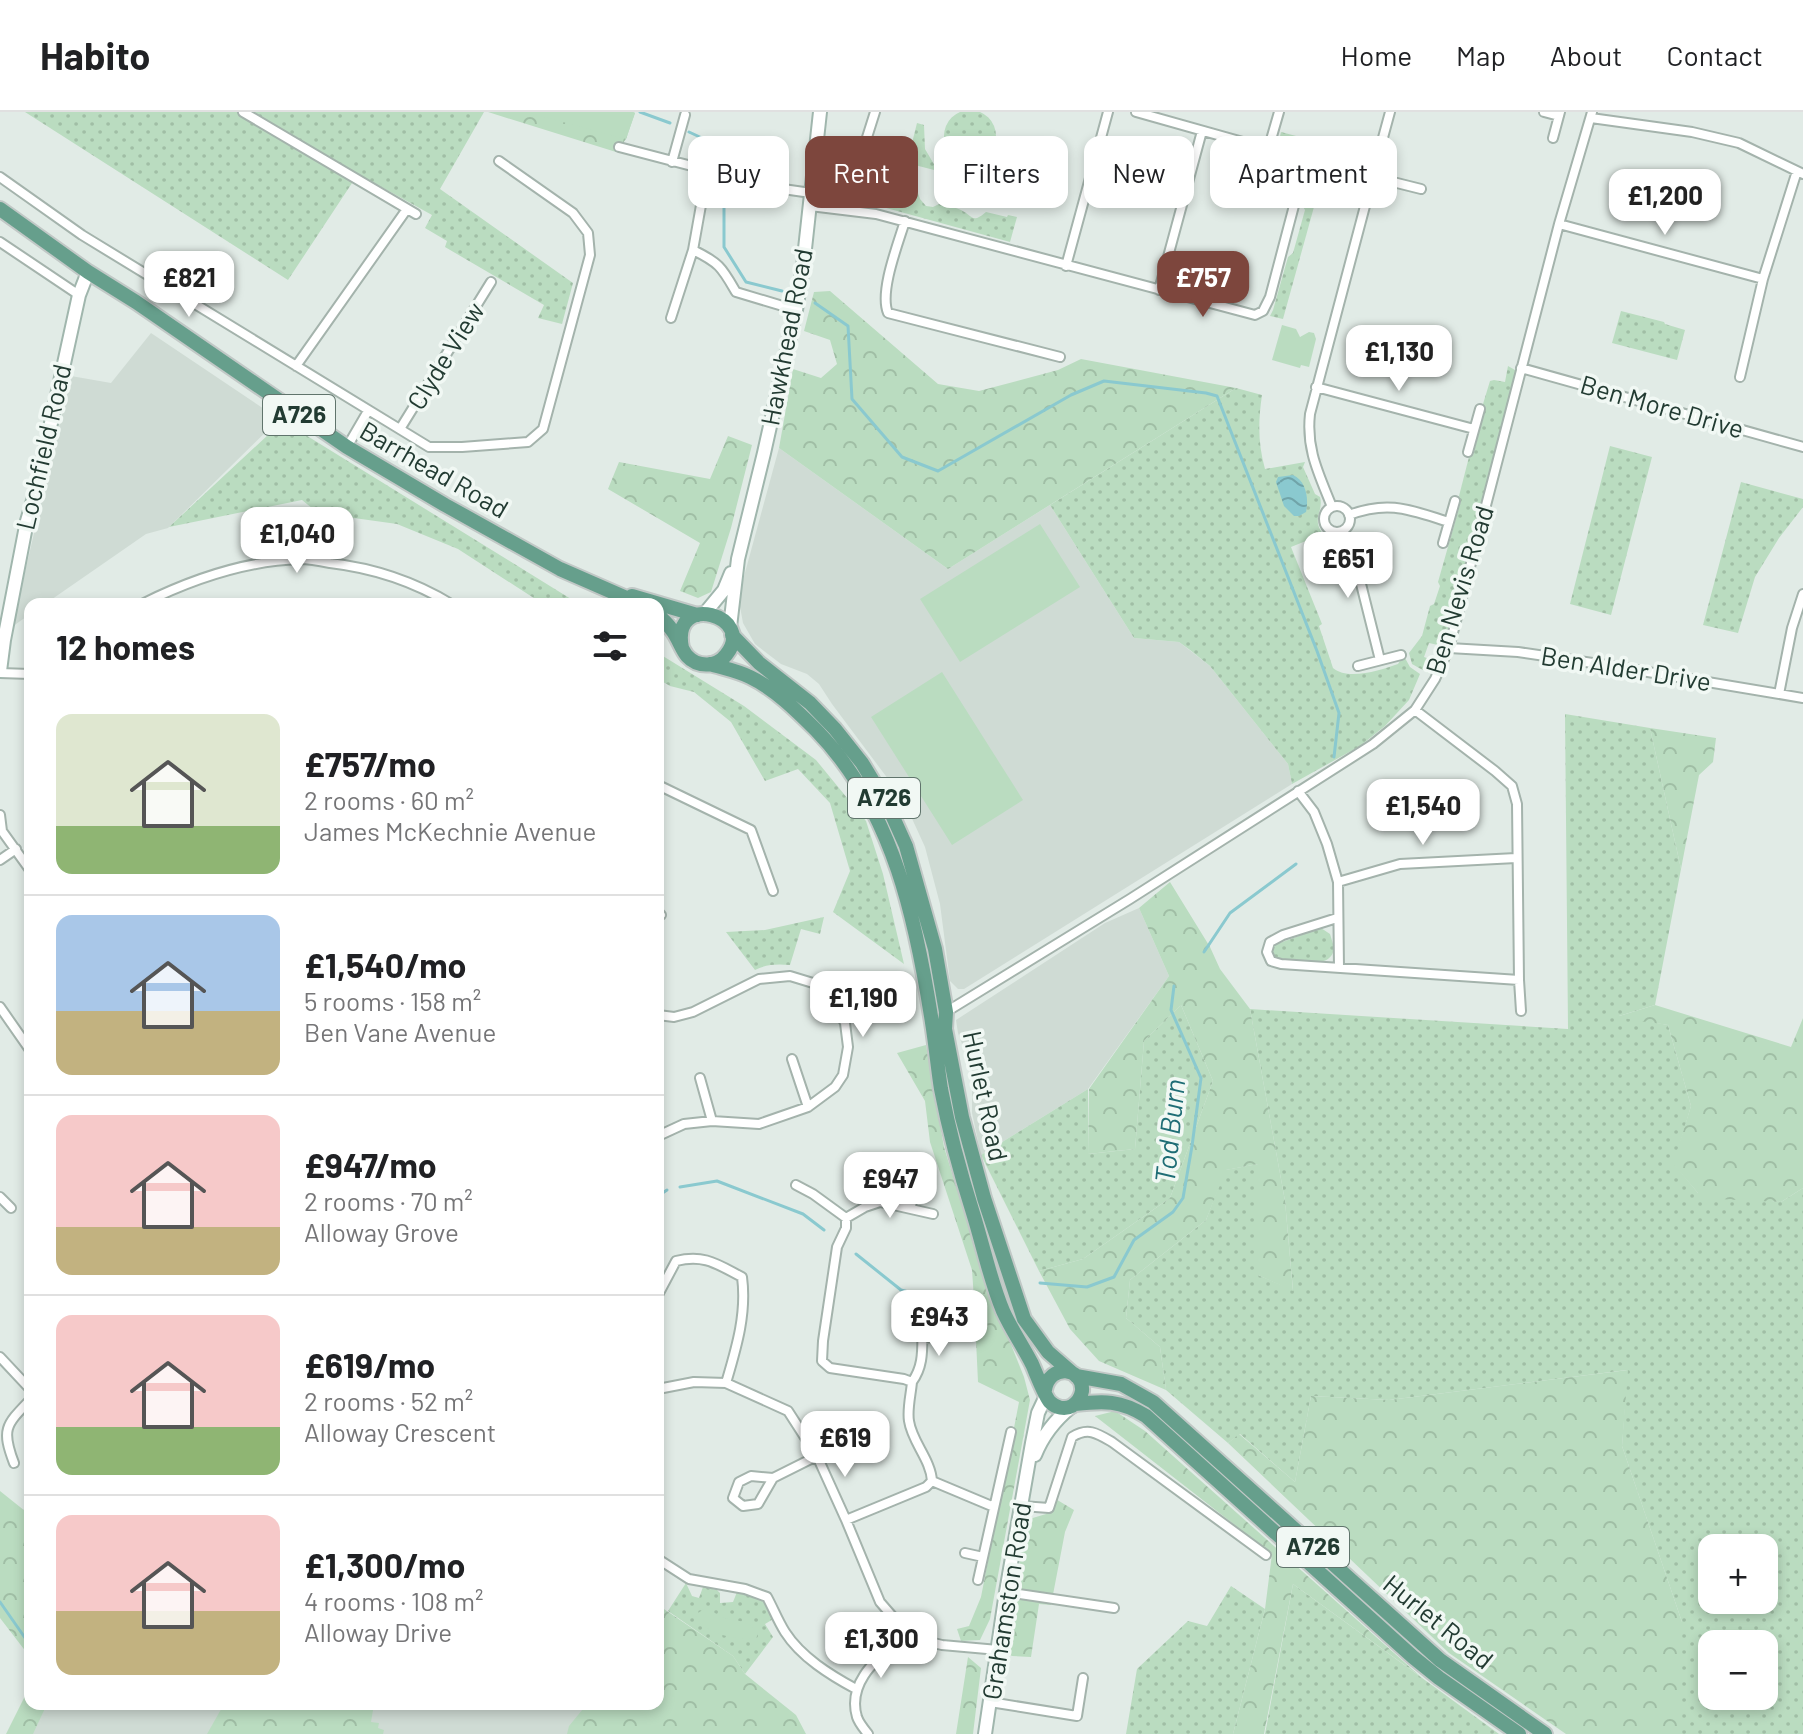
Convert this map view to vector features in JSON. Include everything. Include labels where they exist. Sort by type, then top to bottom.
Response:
[{"type":"main road","name":"Barrhead Road","points":[[0,209],[347,447],[560,569],[628,598]]},
{"type":"main road","name":"Barrhead Road","points":[[616,592],[639,598]]},
{"type":"main road","name":"Barrhead Road","points":[[664,604],[701,614]]},
{"type":"main road","points":[[664,621],[687,656],[701,664],[718,662],[729,651],[731,631],[718,616],[701,614],[686,623],[682,631],[682,648]]},
{"type":"main road","name":"Hurlet Road","points":[[731,631],[759,663],[810,703],[835,729],[862,763],[888,806],[906,846],[935,949],[946,1012],[945,1029],[974,1165],[1024,1319],[1035,1337],[1074,1374],[1121,1384],[1153,1402],[1440,1660],[1545,1734]]},
{"type":"main road","name":"Hurlet Road","points":[[710,664],[749,676],[804,718],[826,740],[858,782],[880,822],[902,881],[926,986],[944,1102],[969,1201],[1003,1311],[1045,1393]]},
{"type":"main road","points":[[1059,1371],[1074,1374],[1082,1387],[1082,1393],[1073,1405],[1065,1408],[1054,1406],[1045,1393],[1049,1378],[1059,1371]]},
{"type":"main road","name":"Hurlet Road","points":[[1073,1405],[1111,1402],[1123,1404],[1146,1416],[1413,1657],[1519,1734]]},
{"type":"street","points":[[243,112],[416,214]]},
{"type":"street","name":"Hawkhead Road","points":[[817,136],[820,112]]},
{"type":"street","points":[[867,136],[875,112]]},
{"type":"street","points":[[1066,266],[1108,112]]},
{"type":"street","points":[[1137,112],[1219,136]]},
{"type":"street","points":[[1272,136],[1279,112]]},
{"type":"street","points":[[1383,136],[1390,112]]},
{"type":"street","points":[[1544,112],[1560,114],[1553,138]]},
{"type":"street","points":[[672,162],[685,115]]},
{"type":"street","points":[[1591,115],[1739,143],[1800,172],[1763,279],[1740,377]]},
{"type":"street","name":"Ben Nevis Road","points":[[946,1012],[1373,744],[1415,710],[1435,679],[1449,648],[1559,224],[1591,115]]},
{"type":"street","points":[[1159,290],[1202,131]]},
{"type":"street","points":[[619,147],[805,198]]},
{"type":"street","points":[[0,177],[82,235],[429,447],[462,447],[528,442],[543,429],[590,255],[588,233],[573,213],[499,161]]},
{"type":"street","points":[[1397,183],[1421,189]]},
{"type":"street","points":[[671,318],[693,250],[700,208]]},
{"type":"street","name":"Hawkhead Road","points":[[731,631],[738,559],[796,310],[809,208]]},
{"type":"street","points":[[848,208],[1255,315],[1263,311],[1270,297],[1293,208]]},
{"type":"street","points":[[1332,507],[1311,454],[1308,431],[1316,387],[1364,208]]},
{"type":"street","points":[[296,366],[407,209]]},
{"type":"street","points":[[905,221],[885,290],[884,305],[888,313],[1060,357]]},
{"type":"street","points":[[1559,224],[1763,279]]},
{"type":"street","points":[[0,242],[79,295]]},
{"type":"street","points":[[693,250],[715,261],[736,292],[796,310]]},
{"type":"street","name":"Lochfield Road","points":[[0,672],[2,640],[27,521],[79,295],[88,272]]},
{"type":"street","name":"Clyde View","points":[[400,429],[491,282]]},
{"type":"street","name":"Ben More Drive","points":[[1521,368],[1803,447]]},
{"type":"street","points":[[1316,387],[1474,429]]},
{"type":"street","points":[[1468,452],[1480,409]]},
{"type":"street","points":[[347,447],[368,411]]},
{"type":"street","points":[[1443,543],[1455,501]]},
{"type":"street","points":[[1332,507],[1342,507],[1349,515],[1349,525],[1342,532],[1331,532],[1324,524],[1324,514],[1332,507]]},
{"type":"street","points":[[1349,515],[1367,508],[1401,507],[1449,522]]},
{"type":"street","points":[[1342,532],[1358,572],[1380,660]]},
{"type":"street","points":[[155,598],[234,568],[303,559],[353,566],[388,576],[442,598]]},
{"type":"street","name":"Hawkhead Road","points":[[701,614],[724,590],[738,559]]},
{"type":"street","points":[[1779,694],[1792,628],[1803,594]]},
{"type":"street","name":"Ben Alder Drive","points":[[1449,648],[1533,654],[1803,698]]},
{"type":"street","points":[[1358,666],[1401,655]]},
{"type":"street","points":[[0,672],[24,674]]},
{"type":"street","points":[[1415,710],[1512,786],[1517,804],[1521,1011]]},
{"type":"street","points":[[664,788],[751,830],[773,891]]},
{"type":"street","points":[[1298,791],[1314,812],[1338,882],[1339,968]]},
{"type":"street","points":[[0,815],[1,831],[24,861]]},
{"type":"street","points":[[0,860],[16,849]]},
{"type":"street","points":[[1338,882],[1400,864],[1516,858]]},
{"type":"street","points":[[1337,918],[1270,942],[1267,952],[1271,961],[1519,980]]},
{"type":"street","points":[[664,1016],[674,1017],[693,1012],[759,979],[790,976],[813,983],[833,1001],[845,1023],[848,1047],[843,1075],[835,1087],[808,1107],[759,1124],[712,1121],[684,1124],[664,1133]]},
{"type":"street","points":[[0,1007],[24,1041]]},
{"type":"street","points":[[792,1059],[808,1107]]},
{"type":"street","points":[[700,1078],[712,1121]]},
{"type":"street","points":[[796,1185],[846,1218]]},
{"type":"street","points":[[911,1208],[913,1192]]},
{"type":"street","points":[[0,1197],[11,1208]]},
{"type":"street","points":[[846,1218],[880,1202],[933,1214]]},
{"type":"street","points":[[846,1218],[846,1228],[837,1247],[822,1361],[830,1368],[912,1382]]},
{"type":"street","points":[[664,1284],[676,1261],[694,1257],[720,1265],[742,1277],[745,1296],[738,1343],[726,1383]]},
{"type":"street","points":[[846,1520],[926,1487],[932,1481],[932,1474],[909,1421],[912,1382],[919,1373],[923,1358],[923,1320]]},
{"type":"street","points":[[921,1338],[936,1337]]},
{"type":"street","points":[[0,1357],[24,1383]]},
{"type":"street","points":[[664,1388],[694,1382],[726,1383],[788,1411],[817,1456],[880,1602],[906,1632],[921,1640],[942,1645],[998,1650]]},
{"type":"street","name":"Grahamston Road","points":[[985,1734],[1035,1426],[1045,1393]]},
{"type":"street","name":"Grahamston Road","points":[[1029,1469],[1047,1432],[1073,1405]]},
{"type":"street","points":[[14,1463],[7,1445],[9,1425],[24,1407]]},
{"type":"street","points":[[1022,1506],[1049,1508],[1072,1437],[1080,1432],[1093,1431],[1266,1555]]},
{"type":"street","points":[[978,1580],[1011,1432]]},
{"type":"street","points":[[773,1478],[758,1504],[743,1506],[733,1498],[739,1482],[751,1476],[773,1478],[817,1456]]},
{"type":"street","points":[[932,1481],[994,1507]]},
{"type":"street","points":[[965,1553],[983,1557]]},
{"type":"street","points":[[664,1563],[689,1579],[745,1589],[767,1597],[785,1633],[798,1648],[829,1674],[856,1689]]},
{"type":"street","points":[[1006,1592],[1114,1608]]},
{"type":"street","points":[[868,1734],[857,1718],[856,1689],[873,1663],[906,1632]]},
{"type":"street","points":[[990,1702],[1077,1716],[1083,1678]]},
{"type":"shaded area","points":[[151,333],[279,419],[168,528],[146,534],[54,598],[24,598],[24,618],[12,627],[71,376],[111,383]]},
{"type":"shaded area","points":[[779,448],[948,569],[1050,505],[1134,638],[1179,642],[1210,666],[1288,764],[1292,784],[964,989],[958,989],[950,981],[940,904],[925,847],[903,799],[819,684],[807,674],[781,664],[755,644],[743,623],[740,591]]},
{"type":"shaded area","points":[[1139,908],[1169,976],[1088,1089],[981,1155],[972,1113],[972,1071],[956,1020],[1105,923]]},
{"type":"shaded area","points":[[664,1705],[800,1734],[18,1734],[28,1710],[664,1710]]},
{"type":"green space","points":[[970,110],[980,112],[994,126],[996,136],[944,136],[952,118]]},
{"type":"green space","points":[[25,112],[484,112],[440,189],[573,283],[562,324],[538,318],[544,305],[445,247],[447,241],[425,228],[432,215],[358,174],[288,280]]},
{"type":"green space","points":[[488,112],[635,113],[626,139],[616,152]]},
{"type":"green space","points":[[526,112],[633,112],[635,113],[626,139]]},
{"type":"green space","points":[[917,123],[924,125],[925,149],[934,170],[918,166],[918,136],[914,136]]},
{"type":"green space","points":[[918,193],[926,206],[956,208],[975,218],[986,212],[1017,217],[1010,242],[886,208],[918,208]]},
{"type":"green space","points":[[1314,208],[1283,319],[1270,316],[1288,257],[1293,253],[1305,210]]},
{"type":"green space","points":[[830,291],[938,384],[979,391],[1058,370],[1081,359],[1236,388],[948,569],[779,448],[793,369],[821,378],[837,364],[830,340],[804,331],[814,292]]},
{"type":"green space","points":[[1621,311],[1685,330],[1677,360],[1612,343]]},
{"type":"green space","points":[[1282,325],[1296,329],[1300,337],[1314,333],[1316,339],[1309,367],[1301,365],[1300,368],[1272,360]]},
{"type":"green space","points":[[1508,366],[1515,370],[1516,381],[1445,645],[1438,663],[1434,659],[1438,645],[1429,643],[1424,657],[1435,661],[1428,673],[1412,664],[1409,653],[1422,636],[1430,606],[1434,604],[1440,586],[1438,582],[1490,381],[1505,382]]},
{"type":"green space","points":[[1236,388],[1262,395],[1259,433],[1265,469],[1305,462],[1303,467],[1315,494],[1320,497],[1318,524],[1323,534],[1291,547],[1322,624],[1319,626],[1333,668],[1347,674],[1365,673],[1398,664],[1405,658],[1410,667],[1420,674],[1409,700],[1385,726],[1360,746],[1292,784],[1288,764],[1210,666],[1179,642],[1134,638],[1050,505]]},
{"type":"green space","points":[[283,421],[569,598],[534,598],[458,549],[397,524],[318,513],[302,500],[169,527]]},
{"type":"green space","points":[[728,436],[752,445],[711,592],[698,598],[680,591],[700,543],[608,489],[619,462],[710,479]]},
{"type":"green space","points":[[1610,446],[1652,457],[1611,615],[1570,604]]},
{"type":"green space","points":[[1741,482],[1803,499],[1803,507],[1755,577],[1738,633],[1703,625]]},
{"type":"green space","points":[[1040,524],[1080,587],[960,662],[920,599]]},
{"type":"green space","points":[[664,657],[744,706],[816,760],[866,821],[883,874],[904,964],[833,912],[850,871],[830,803],[798,769],[765,781],[731,722],[694,692],[664,682]]},
{"type":"green space","points":[[942,672],[1023,800],[952,845],[871,717]]},
{"type":"green space","points":[[1565,714],[1650,728],[1681,869],[1655,1005],[1619,1016],[1668,1025],[1691,1106],[1674,1164],[1698,1193],[1781,1202],[1803,1188],[1803,1734],[1682,1734],[1682,1622],[1622,1446],[1627,1370],[1389,1400],[1311,1396],[1295,1482],[1240,1434],[1228,1443],[1166,1390],[1160,1347],[1126,1318],[1130,1280],[1206,1220],[1225,1170],[1258,1164],[1258,1275],[1293,1290],[1285,1201],[1250,1009],[1568,1029]]},
{"type":"green space","points":[[1650,728],[1716,738],[1713,762],[1699,775],[1681,869]]},
{"type":"green space","points":[[1170,882],[1220,969],[1250,1009],[1285,1201],[1293,1291],[1258,1275],[1258,1164],[1226,1170],[1206,1220],[1130,1280],[1126,1318],[1160,1347],[1166,1390],[1099,1361],[1070,1329],[1039,1271],[1083,1259],[1170,1198],[1213,1081],[1181,1005],[1144,1041],[1135,1149],[1088,1154],[1089,1089],[1169,976],[1139,908]]},
{"type":"green space","points":[[824,917],[820,934],[801,929],[790,965],[772,965],[755,970],[726,932],[765,930]]},
{"type":"green space","points":[[1321,928],[1330,934],[1334,947],[1328,959],[1301,962],[1273,956],[1271,948],[1274,945]]},
{"type":"green space","points":[[1181,1005],[1213,1081],[1170,1198],[1083,1259],[1039,1271],[981,1155],[1088,1089],[1088,1154],[1135,1149],[1144,1041]]},
{"type":"green space","points":[[1655,1005],[1791,1047],[1803,1018],[1803,1188],[1781,1202],[1699,1198],[1673,1164],[1691,1106],[1668,1025],[1616,1017]]},
{"type":"green space","points":[[926,1045],[944,1147],[984,1277],[1024,1377],[1030,1400],[990,1619],[980,1640],[961,1641],[957,1629],[969,1626],[981,1597],[1019,1402],[978,1382],[975,1319],[949,1314],[950,1302],[974,1299],[972,1270],[930,1142],[925,1101],[897,1053]]},
{"type":"green space","points":[[1628,1370],[1622,1446],[1682,1622],[1682,1734],[1566,1734],[1449,1653],[1228,1443],[1239,1434],[1295,1482],[1311,1396],[1389,1400]]},
{"type":"green space","points":[[1115,1411],[1145,1431],[1421,1677],[1293,1584],[1264,1734],[1233,1734],[1265,1609],[1272,1554],[1095,1416]]},
{"type":"green space","points":[[0,1491],[24,1510],[24,1649],[0,1618]]},
{"type":"green space","points":[[1054,1498],[1074,1510],[1065,1532],[1051,1605],[1039,1604],[1031,1657],[1012,1656],[1006,1653],[1026,1520],[1046,1514]]},
{"type":"green space","points":[[686,1583],[692,1596],[699,1598],[703,1587],[717,1590],[720,1603],[733,1602],[737,1592],[760,1600],[772,1612],[775,1618],[765,1624],[773,1637],[745,1674],[733,1656],[668,1611]]},
{"type":"green space","points":[[1293,1584],[1499,1734],[1265,1734]]},
{"type":"green space","points":[[1231,1586],[1265,1609],[1233,1734],[1126,1734],[1137,1669],[1188,1621],[1207,1626]]},
{"type":"green space","points":[[664,1609],[733,1656],[745,1674],[796,1715],[806,1734],[567,1734],[569,1726],[582,1710],[664,1710]]},
{"type":"green space","points":[[704,1609],[748,1624],[758,1633],[756,1639],[731,1637],[701,1624],[695,1618]]},
{"type":"green space","points":[[968,1657],[981,1668],[973,1734],[956,1734]]},
{"type":"green space","points":[[24,1698],[24,1710],[44,1710],[33,1734],[6,1734]]},
{"type":"green space","points":[[221,1710],[373,1710],[371,1722],[379,1723],[378,1728],[384,1730],[383,1734],[207,1734]]},
{"type":"water","points":[[1293,475],[1301,481],[1307,496],[1306,512],[1299,516],[1294,516],[1284,506],[1276,482],[1278,477]]},
{"type":"waterway","points":[[640,112],[670,123]]},
{"type":"waterway","points":[[689,132],[698,136]]},
{"type":"waterway","points":[[724,208],[724,247],[746,282],[782,291]]},
{"type":"waterway","points":[[815,303],[848,326],[852,399],[902,457],[938,471],[1071,395],[1104,381],[1217,396],[1339,713],[1334,757]]},
{"type":"waterway","name":"Tod Burn","points":[[1204,952],[1230,913],[1296,864]]},
{"type":"waterway","name":"Tod Burn","points":[[1040,1283],[1087,1287],[1114,1277],[1134,1240],[1173,1212],[1183,1198],[1201,1078],[1171,1010],[1174,986]]},
{"type":"waterway","name":"Tod Burn","points":[[680,1187],[717,1181],[803,1214],[824,1230]]},
{"type":"waterway","name":"Tod Burn","points":[[856,1254],[901,1290],[927,1297],[973,1293]]},
{"type":"waterway","name":"Tod Burn","points":[[0,1602],[24,1636]]}]
